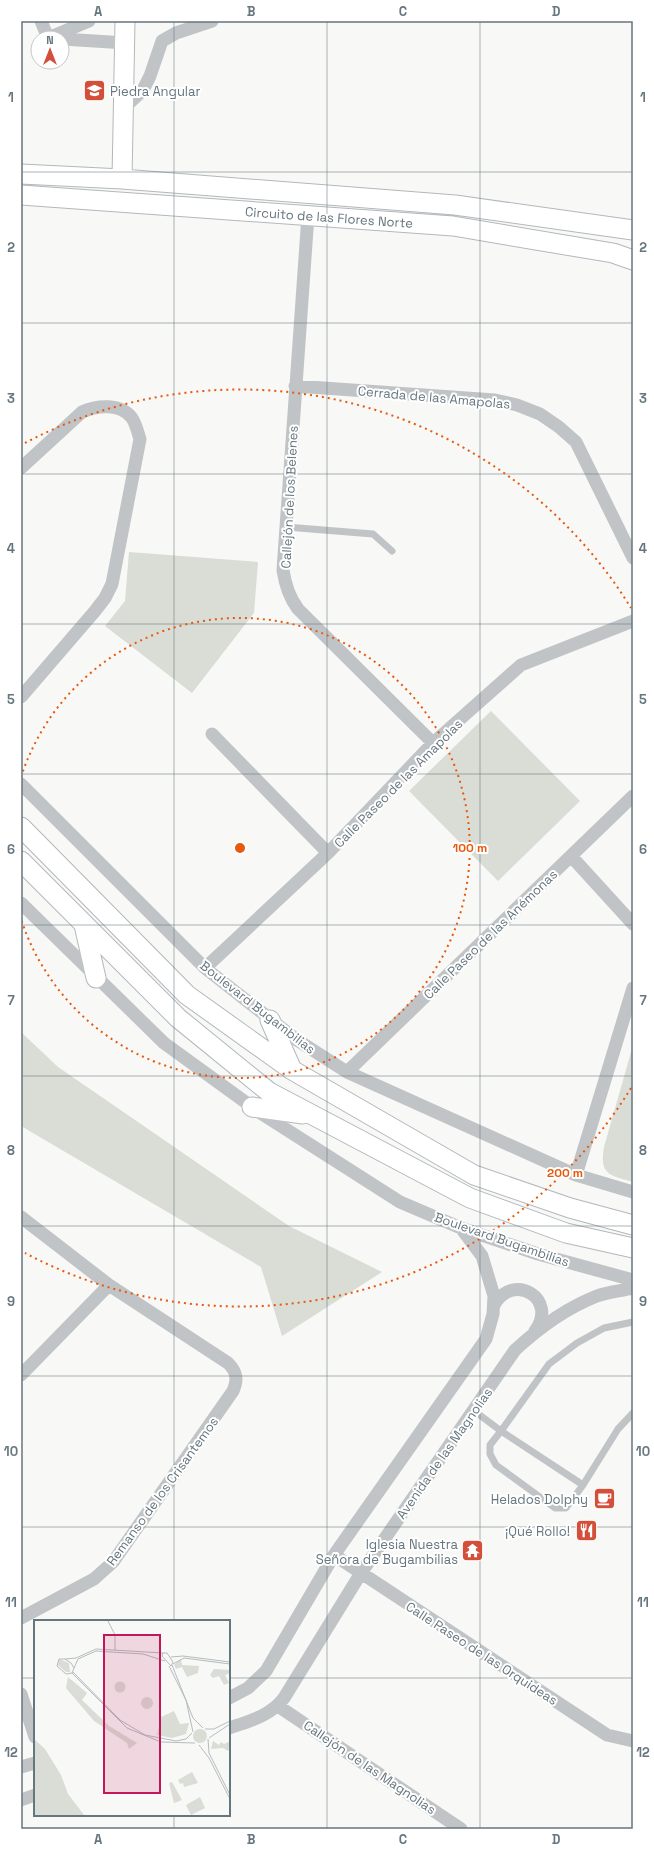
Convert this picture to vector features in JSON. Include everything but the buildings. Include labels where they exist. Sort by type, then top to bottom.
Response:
[{"type":"street","points":[[41,21],[46,30]]},
{"type":"street","points":[[68,30],[89,21]]},
{"type":"street","points":[[122,179],[126,43],[125,21]]},
{"type":"street","points":[[124,108],[143,90],[150,76],[162,41],[176,33],[212,21]]},
{"type":"street","points":[[70,40],[126,43]]},
{"type":"street","name":"Circuito de las Flores Norte","points":[[21,174],[122,179],[455,205],[627,230]]},
{"type":"street","name":"Circuito de las Flores Norte","points":[[21,196],[453,226],[614,253],[633,260]]},
{"type":"street","points":[[453,226],[455,205]]},
{"type":"street","name":"Callejón de los Belenes","points":[[308,215],[295,386],[284,580],[291,600],[298,609],[433,743]]},
{"type":"street","points":[[614,253],[627,230]]},
{"type":"street","name":"Cerrada de las Amapolas","points":[[295,386],[494,400],[517,405],[540,414],[559,427],[576,442],[633,558]]},
{"type":"street","points":[[21,468],[82,412],[97,407],[113,407],[121,410],[133,418],[140,439],[112,584],[105,598],[95,611],[21,697]]},
{"type":"street","name":"Calle Paseo de las Amapolas","points":[[205,968],[328,853],[433,743],[521,665],[633,621]]},
{"type":"street","points":[[212,734],[328,853]]},
{"type":"street","name":"Boulevard Bugambilias","points":[[21,784],[205,968],[297,1040],[347,1072],[576,1175],[633,1192]]},
{"type":"street","name":"Calle Paseo de las Anémonas","points":[[347,1072],[633,796]]},
{"type":"street","points":[[21,827],[187,995],[292,1070],[474,1175],[570,1208],[633,1225]]},
{"type":"street","points":[[571,856],[633,924]]},
{"type":"street","name":"Boulevard Bugambilias","points":[[21,861],[178,1018],[269,1092],[470,1198],[566,1233],[633,1248]]},
{"type":"street","name":"Boulevard Bugambilias","points":[[21,904],[164,1043],[252,1107],[400,1202],[461,1228],[538,1254],[633,1280]]},
{"type":"street","points":[[84,924],[96,978]]},
{"type":"street","points":[[576,1175],[633,988]]},
{"type":"street","points":[[270,1020],[292,1070]]},
{"type":"street","points":[[252,1107],[313,1115]]},
{"type":"street","points":[[21,1217],[108,1285],[21,1375]]},
{"type":"street","points":[[230,1697],[248,1688],[266,1671],[334,1555],[486,1339],[493,1314],[494,1296],[482,1256],[461,1228]]},
{"type":"street","name":"Remanso de los Crisantemos","points":[[21,1618],[94,1579],[113,1562],[233,1391],[237,1379],[236,1372],[228,1363],[108,1285]]},
{"type":"street","name":"Avenida de las Magnolias","points":[[230,1728],[259,1719],[278,1706],[361,1573],[515,1350],[535,1331],[563,1313],[598,1296],[633,1288]]},
{"type":"street","points":[[494,1305],[502,1294],[509,1290],[516,1289],[530,1293],[536,1297],[542,1311],[540,1325],[535,1331]]},
{"type":"street","name":"Calle Paseo de las Orquideas","points":[[334,1555],[607,1735],[633,1741]]},
{"type":"street","points":[[21,1694],[34,1734]]},
{"type":"street","name":"Callejón de las Magnolias","points":[[278,1706],[461,1829]]},
{"type":"street","points":[[21,1767],[34,1763]]},
{"type":"street","points":[[21,1800],[34,1795]]},
{"type":"lane","points":[[286,527],[373,534],[392,551]]},
{"type":"lane","points":[[633,1322],[604,1328],[577,1343],[549,1364],[490,1444],[490,1454],[496,1465],[555,1508],[566,1508],[583,1485],[618,1428],[633,1413]]},
{"type":"lane","points":[[473,1410],[501,1431],[583,1485]]},
{"type":"shaded area","points":[[129,552],[258,562],[254,613],[192,693],[105,626],[125,601]]},
{"type":"shaded area","points":[[491,711],[580,801],[498,881],[409,791]]},
{"type":"shaded area","points":[[21,1032],[58,1067],[289,1226],[382,1272],[282,1336],[261,1267],[21,1126]]},
{"type":"shaded area","points":[[633,1045],[633,1182],[618,1178],[608,1172],[603,1163],[603,1156],[604,1147]]},
{"type":"place","name":"Piedra Angular","points":[[95,91]]},
{"type":"place","name":"Helados Dolphy","points":[[604,1499]]},
{"type":"place","name":"¡Qué Rollo!","points":[[586,1531]]},
{"type":"place","name":"Iglesia Nuestra Señora de Bugambilias","points":[[473,1551]]}]
